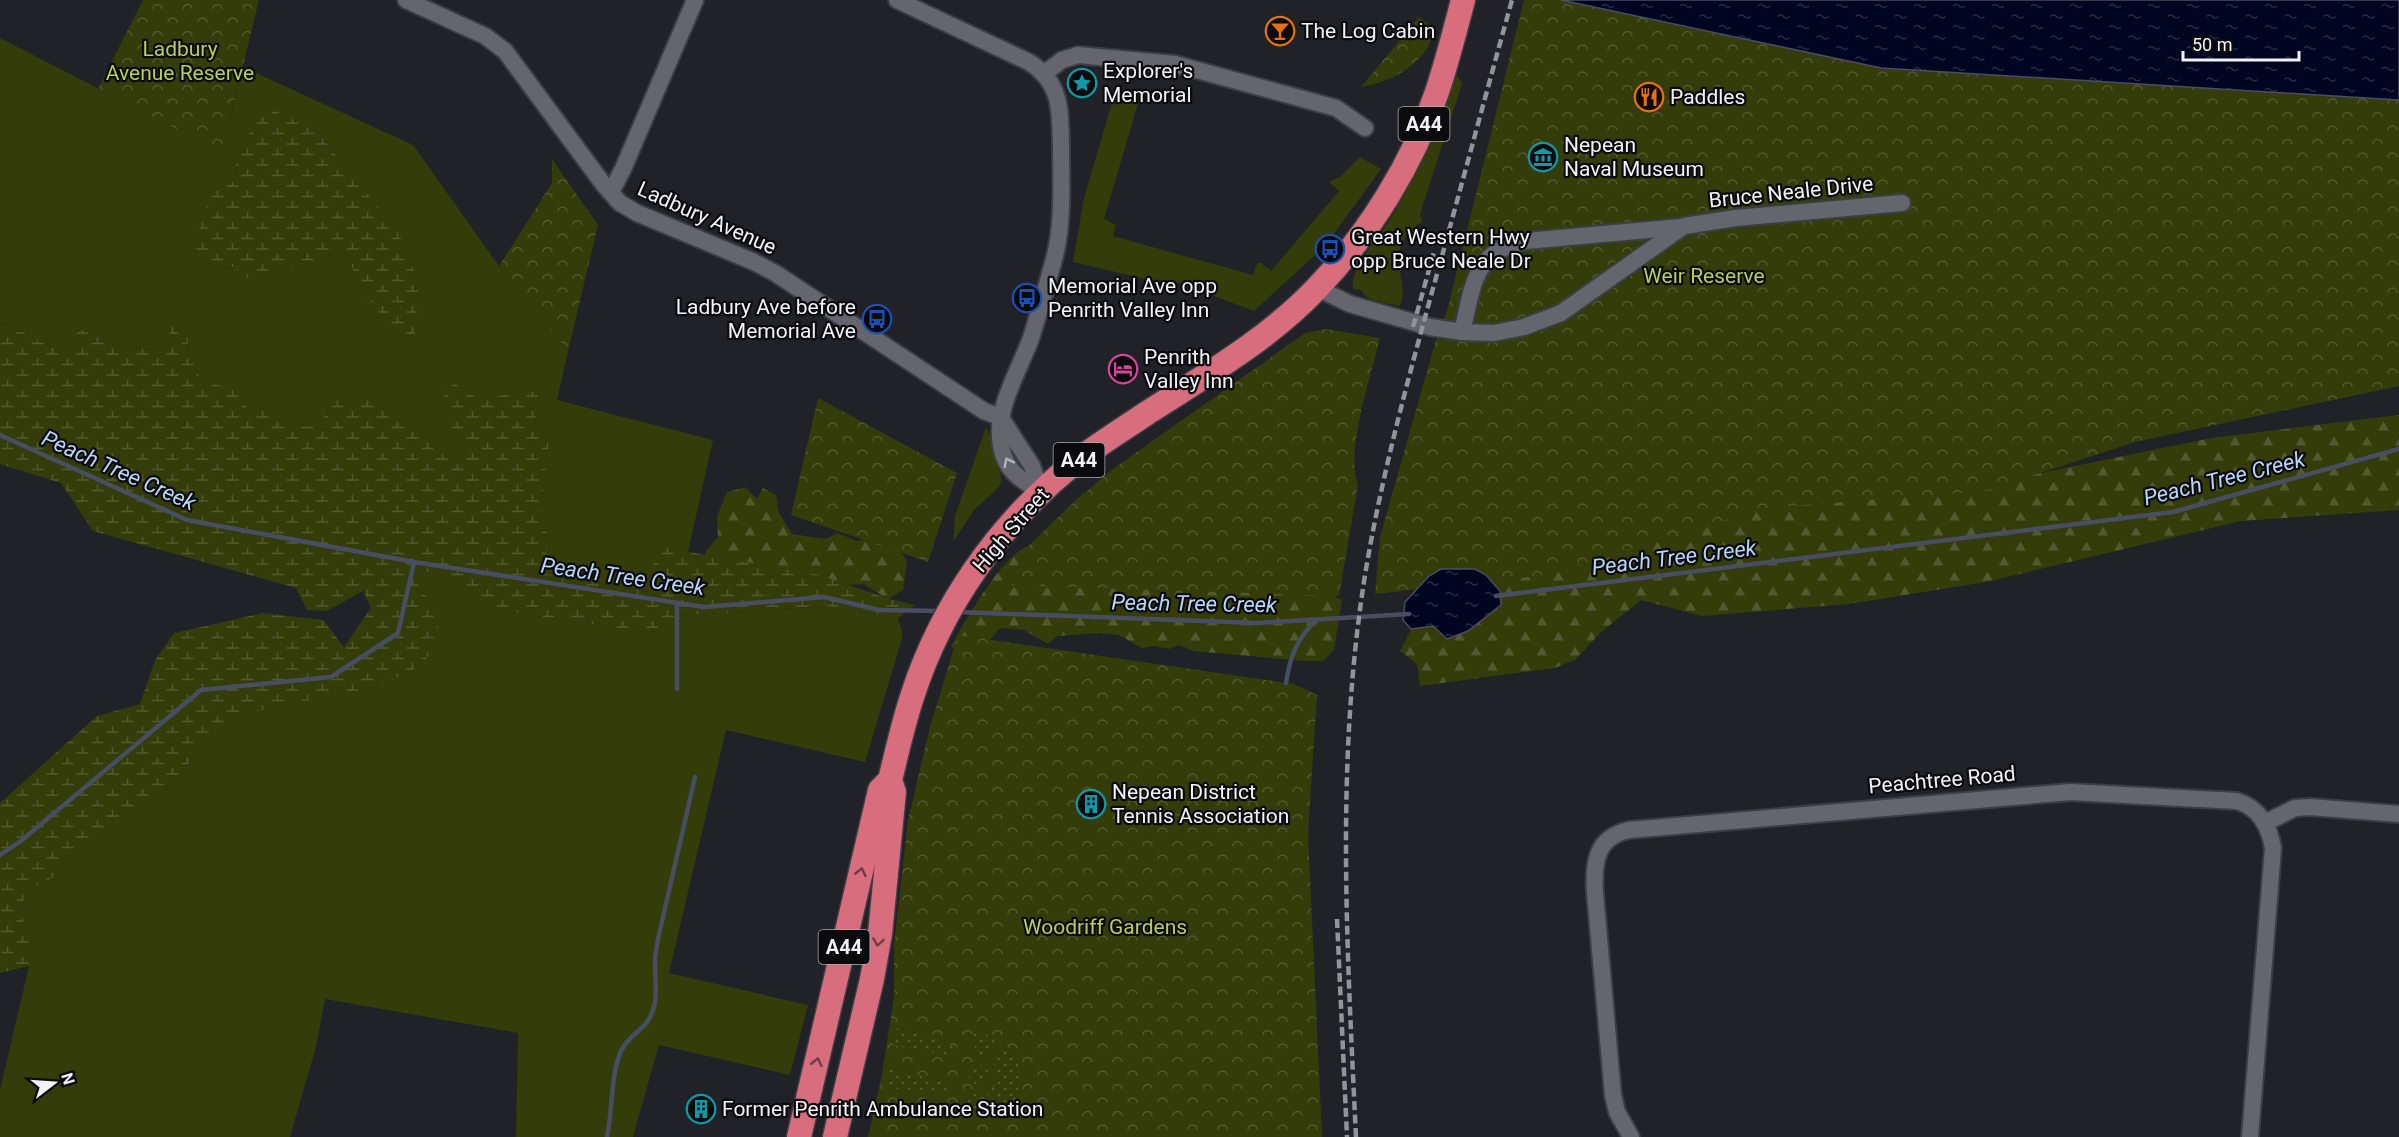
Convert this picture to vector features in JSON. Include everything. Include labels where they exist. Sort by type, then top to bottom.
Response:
[{"type":"highway","name":"High Street","points":[[799,1137],[879,790],[890,780],[912,697],[940,627],[957,596],[1007,528],[1041,492],[1091,450],[1246,348],[1277,325],[1317,288],[1356,240],[1402,168],[1430,109],[1463,0]]},
{"type":"highway","name":"High Street","points":[[835,1137],[872,979],[880,934],[894,792],[890,780]]},
{"type":"street","name":"Ladbury Avenue","points":[[406,0],[485,36],[505,51],[620,203],[637,213],[775,273],[984,411],[1000,417]]},
{"type":"street","points":[[611,192],[624,169],[695,0]]},
{"type":"street","points":[[897,0],[1029,62],[1045,73],[1054,90],[1059,110],[1060,228],[1054,262],[1031,337],[1000,417],[1002,450],[1008,464],[1017,478],[1041,492]]},
{"type":"street","points":[[1045,73],[1062,60],[1078,55],[1175,64],[1336,108],[1365,128]]},
{"type":"street","name":"Bruce Neale Drive","points":[[1462,332],[1473,286],[1482,264],[1490,255],[1506,245],[1526,241],[1902,203]]},
{"type":"street","name":"Bruce Neale Drive","points":[[1317,288],[1350,304],[1431,327],[1462,332],[1494,333],[1534,324],[1561,313],[1684,226]]},
{"type":"street","name":"Peachtree Road","points":[[1631,1137],[1617,1112],[1613,1095],[1594,876],[1601,847],[1608,838],[1618,832],[1788,815],[2070,792],[2237,801],[2248,805],[2265,823]]},
{"type":"street","points":[[2250,1137],[2273,848],[2265,823],[2295,808],[2310,807],[2399,814]]},
{"type":"green space","name":"Ladbury Avenue Reserve","points":[[143,0],[259,0],[222,152],[98,89]]},
{"type":"green space","name":"Weir Reserve","points":[[1524,0],[1561,0],[1881,68],[2399,100],[2399,386],[2135,442],[1986,491],[1765,508],[1546,575],[1375,594],[1380,537],[1435,343],[1447,311]]},
{"type":"green space","points":[[1419,17],[1435,28],[1425,51],[1408,68],[1397,75],[1361,87]]},
{"type":"green space","points":[[0,38],[222,152],[243,67],[413,145],[499,266],[568,351],[557,400],[713,440],[688,552],[656,546],[650,592],[541,573],[549,543],[541,504],[549,444],[535,423],[539,392],[521,391],[480,400],[454,383],[450,424],[465,451],[457,465],[375,395],[329,429],[303,426],[263,409],[246,407],[205,388],[187,351],[189,333],[174,318],[166,349],[120,348],[89,331],[77,329],[77,345],[60,351],[13,327],[0,323]],"holes":[[[247,122],[317,131],[351,175],[364,292],[342,247],[316,263],[218,268],[214,190],[235,181],[236,161],[250,142]]]},
{"type":"green space","points":[[1451,75],[1458,76],[1462,84],[1420,214],[1422,223],[1417,224],[1415,230],[1407,233],[1398,254],[1403,295],[1400,306],[1372,300],[1361,290],[1353,289],[1355,272],[1389,221],[1408,186],[1424,150]]},
{"type":"green space","points":[[1147,90],[1139,100],[1104,219],[1116,225],[1113,236],[1253,275],[1257,263],[1261,263],[1271,271],[1339,191],[1329,182],[1341,176],[1360,157],[1381,169],[1325,246],[1254,311],[1180,283],[1154,281],[1073,262],[1084,198],[1115,92]]},
{"type":"green space","points":[[267,107],[317,131],[397,229],[419,284],[414,343],[399,339],[364,292],[342,247],[316,263],[289,265],[267,283],[243,277],[235,267],[218,268],[195,258],[200,225],[214,190],[235,181],[236,161],[250,142],[247,122]]},
{"type":"green space","points":[[552,159],[598,225],[568,351],[499,266],[552,183]]},
{"type":"green space","points":[[174,317],[189,333],[187,351],[205,388],[214,384],[244,392],[246,407],[263,409],[303,426],[328,429],[322,410],[335,398],[360,403],[375,395],[457,465],[465,451],[450,424],[442,386],[454,383],[480,400],[521,391],[539,392],[535,423],[549,444],[541,504],[549,543],[541,573],[649,592],[656,546],[819,575],[915,605],[898,618],[828,606],[676,616],[651,633],[504,611],[450,576],[421,571],[419,589],[434,603],[440,638],[422,665],[380,686],[247,713],[208,738],[171,786],[85,851],[56,867],[56,876],[27,891],[20,912],[32,941],[29,966],[0,973],[0,803],[97,716],[140,704],[155,660],[174,633],[263,613],[323,620],[344,647],[371,608],[363,591],[327,611],[307,610],[296,588],[93,531],[61,483],[0,464],[0,323],[13,327],[60,351],[77,345],[77,329],[89,331],[120,348],[165,349]]},
{"type":"green space","points":[[1326,329],[1380,338],[1357,434],[1355,470],[1358,485],[1339,596],[1009,585],[1025,549],[1074,502],[1113,469],[1305,333]]},
{"type":"green space","points":[[818,398],[957,473],[928,562],[791,515]]},
{"type":"green space","points":[[2399,415],[2399,510],[2241,521],[1986,582],[1849,604],[1702,616],[1641,600],[1600,633],[1576,659],[1555,668],[1420,686],[1417,664],[1400,651],[1411,629],[1484,617],[1501,605],[1486,575],[1491,518],[2036,474],[2211,438]]},
{"type":"green space","points":[[986,427],[1002,481],[996,490],[974,510],[953,542],[955,516]]},
{"type":"green space","points":[[745,487],[757,499],[763,488],[776,495],[779,513],[792,534],[826,539],[837,533],[857,541],[874,537],[893,542],[907,561],[903,590],[888,599],[863,584],[842,585],[711,576],[705,552],[718,537],[717,516],[727,492]]},
{"type":"green space","points":[[1040,544],[1328,593],[1342,600],[1334,650],[1323,661],[1305,661],[1193,651],[1179,645],[1169,649],[1154,646],[1142,648],[1119,635],[1097,633],[1057,636],[1048,644],[1024,630],[1000,628],[980,651],[959,655],[951,646],[994,577],[1016,554],[1028,546]]},
{"type":"green space","points":[[420,571],[450,576],[504,611],[651,633],[676,616],[828,606],[898,618],[903,635],[865,762],[726,730],[669,973],[808,1005],[790,1075],[659,1045],[633,1137],[516,1137],[518,1033],[325,999],[316,1047],[290,1137],[0,1137],[0,1090],[29,966],[32,941],[20,912],[27,891],[56,876],[56,867],[85,851],[171,786],[208,738],[247,712],[380,686],[434,603],[419,589]]},
{"type":"green space","name":"Woodriff Gardens","points":[[958,635],[1294,684],[1317,695],[1308,833],[1322,1137],[868,1137],[882,1074],[894,997],[894,945],[908,820],[930,727]]},
{"type":"green space","points":[[898,1026],[957,1047],[955,1057],[893,1045]]},
{"type":"green space","points":[[971,1034],[984,1034],[997,1038],[986,1056],[977,1055]]},
{"type":"green space","points":[[1003,1043],[1017,1062],[1020,1082],[1011,1101],[992,1114],[987,1093],[994,1086],[997,1074],[991,1060]]},
{"type":"green space","points":[[975,1065],[983,1065],[989,1071],[989,1079],[983,1085],[975,1085],[969,1079],[969,1071]]},
{"type":"green space","points":[[888,1069],[950,1082],[951,1092],[884,1088]]},
{"type":"green space","points":[[972,1093],[979,1095],[983,1116],[960,1112]]},
{"type":"water","points":[[1561,0],[2399,0],[2399,100],[1881,68]]},
{"type":"water","points":[[1441,569],[1475,569],[1486,575],[1500,591],[1501,605],[1468,631],[1447,639],[1433,626],[1411,629],[1403,620],[1405,602],[1429,576]]},
{"type":"waterway","name":"Peach Tree Creek","points":[[0,435],[187,520],[414,562],[704,607],[824,597],[879,610],[941,611]]},
{"type":"waterway","name":"Peach Tree Creek","points":[[1496,596],[2173,512],[2399,449]]},
{"type":"waterway","points":[[0,855],[21,841],[201,690],[331,677],[398,633],[414,562]]},
{"type":"waterway","points":[[677,603],[677,689]]},
{"type":"waterway","name":"Peach Tree Creek","points":[[959,612],[1257,623],[1409,614]]},
{"type":"waterway","points":[[1286,683],[1299,641],[1317,620]]},
{"type":"waterway","points":[[607,1137],[617,1061],[625,1044],[648,1020],[655,1003],[655,959],[658,939],[695,777]]},
{"type":"railway","points":[[1356,1137],[1349,995],[1346,852],[1350,710],[1356,640],[1372,534],[1396,429],[1512,0]]},
{"type":"railway","points":[[1413,327],[1434,252]]},
{"type":"railway","points":[[1337,919],[1347,1137]]},
{"type":"place","name":"The Log Cabin","points":[[1280,31]]},
{"type":"place","name":"Explorer's Memorial","points":[[1082,83]]},
{"type":"place","name":"Paddles","points":[[1649,97]]},
{"type":"place","name":"Nepean Naval Museum","points":[[1543,157]]},
{"type":"place","name":"Great Western Hwy opp Bruce Neale Dr","points":[[1330,249]]},
{"type":"place","name":"Memorial Ave opp Penrith Valley Inn","points":[[1027,298]]},
{"type":"place","name":"Ladbury Ave before Memorial Ave","points":[[877,319]]},
{"type":"place","name":"Penrith Valley Inn","points":[[1123,369]]},
{"type":"place","name":"Nepean District Tennis Association","points":[[1091,804]]},
{"type":"place","name":"Former Penrith Ambulance Station","points":[[701,1109]]}]
